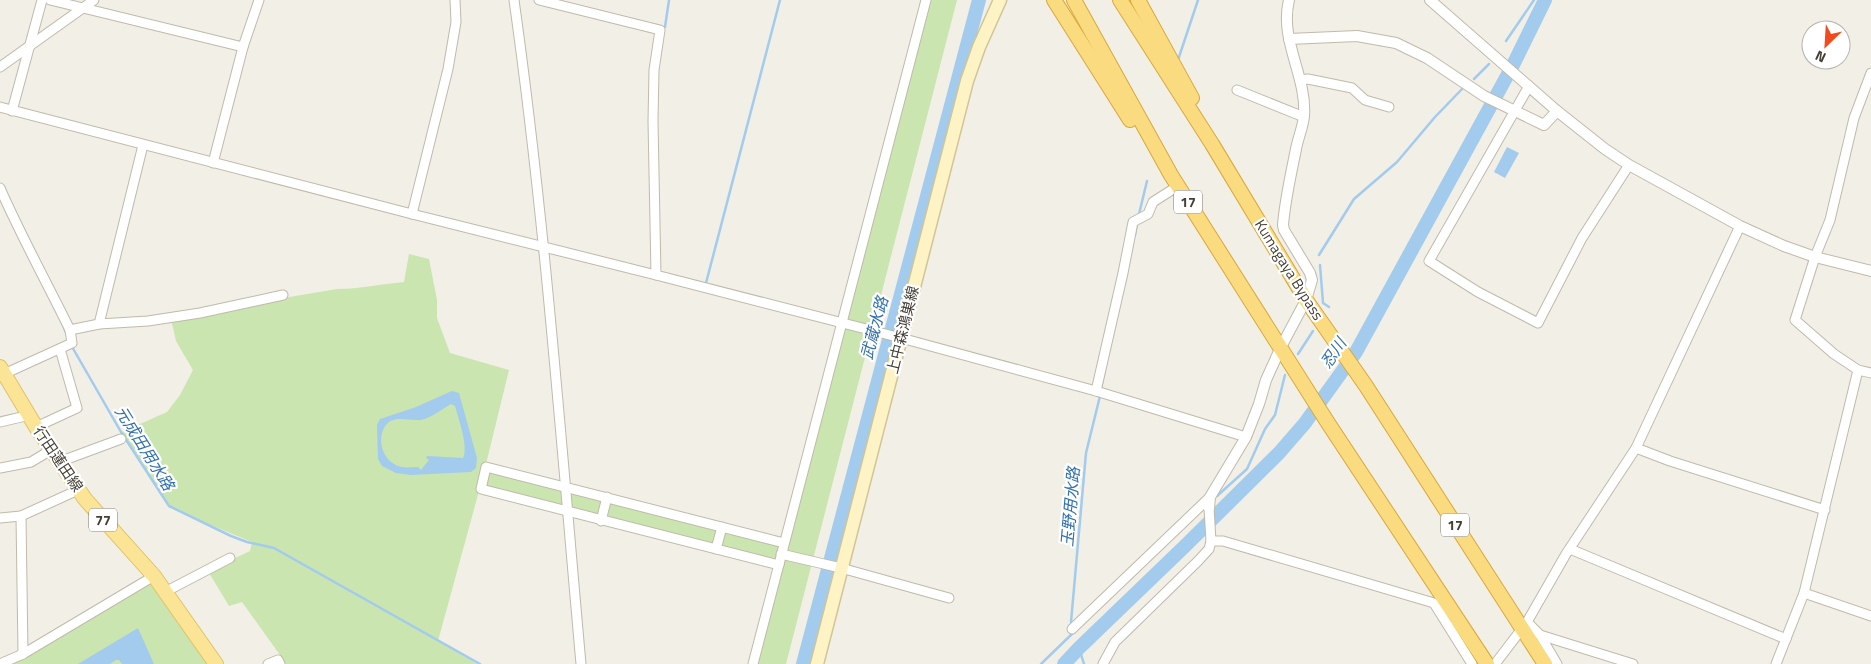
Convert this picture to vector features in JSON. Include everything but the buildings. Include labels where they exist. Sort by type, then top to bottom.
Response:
[{"type":"highway","name":"17","points":[[1054,0],[1152,155],[1175,180]]},
{"type":"highway","name":"17","points":[[1074,0],[1175,180],[1328,423],[1487,664]]},
{"type":"highway","name":"Kumagaya Bypass","points":[[1120,0],[1212,144],[1306,300],[1366,386],[1525,625],[1545,664]]},
{"type":"highway","name":"17","points":[[1138,0],[1207,125],[1212,144]]},
{"type":"main road","name":"上中森鴻巣線","points":[[817,664],[838,568],[967,81],[979,47],[1000,0]]},
{"type":"main road","name":"行田蓮田線","points":[[2,370],[78,490],[154,576],[216,664]]},
{"type":"street","points":[[12,111],[42,0]]},
{"type":"street","points":[[50,0],[243,47]]},
{"type":"street","points":[[0,67],[94,0]]},
{"type":"street","points":[[213,163],[243,47],[259,0]]},
{"type":"street","points":[[412,214],[448,69],[456,22],[455,0]]},
{"type":"street","points":[[514,0],[525,78],[544,247],[581,664]]},
{"type":"street","points":[[539,0],[660,30],[654,70],[653,121],[656,275]]},
{"type":"street","points":[[753,664],[926,0]]},
{"type":"street","points":[[1072,629],[1210,497],[1246,436],[1266,380],[1306,300],[1312,280],[1310,273],[1284,230],[1283,225],[1304,116],[1304,96],[1289,39],[1286,13],[1289,0]]},
{"type":"street","points":[[1430,0],[1557,111],[1605,149],[1629,165],[1740,226],[1784,246],[1815,257],[1871,271]]},
{"type":"street","points":[[1289,39],[1357,36],[1396,43],[1427,58],[1484,96],[1544,125],[1557,111]]},
{"type":"street","points":[[1871,73],[1854,118],[1830,220],[1815,257],[1795,320],[1834,354],[1858,370],[1871,373]]},
{"type":"street","points":[[1300,80],[1308,79],[1352,88],[1365,100],[1389,107]]},
{"type":"street","points":[[1529,86],[1513,110],[1430,262],[1478,292],[1538,323],[1582,238],[1629,165]]},
{"type":"street","points":[[1237,90],[1304,116]]},
{"type":"street","points":[[0,107],[841,324],[898,337],[1096,391],[1246,436]]},
{"type":"street","points":[[100,324],[143,145]]},
{"type":"street","points":[[1096,391],[1124,273],[1133,222],[1148,214],[1153,202],[1175,180]]},
{"type":"street","points":[[0,188],[13,218],[70,330],[67,346],[77,408],[33,421],[0,422]]},
{"type":"street","points":[[1495,664],[1525,625],[1570,549],[1636,448],[1740,226]]},
{"type":"street","points":[[70,330],[100,324],[148,321],[283,295]]},
{"type":"street","points":[[2,370],[67,346]]},
{"type":"street","points":[[1776,664],[1804,594],[1858,370]]},
{"type":"street","points":[[0,468],[121,439]]},
{"type":"street","points":[[1636,448],[1670,461],[1825,510]]},
{"type":"street","points":[[778,565],[481,490],[486,467],[784,543]]},
{"type":"street","points":[[0,518],[20,516],[78,490]]},
{"type":"street","points":[[601,521],[608,497]]},
{"type":"street","points":[[1103,664],[1115,642],[1198,562],[1209,549],[1212,538],[1209,508],[1210,497]]},
{"type":"street","points":[[20,516],[23,654]]},
{"type":"street","points":[[716,549],[722,527]]},
{"type":"street","points":[[1212,538],[1434,603],[1472,664]]},
{"type":"street","points":[[1570,549],[1786,639]]},
{"type":"street","points":[[781,554],[949,598]]},
{"type":"street","points":[[164,592],[230,558]]},
{"type":"street","points":[[0,664],[23,654],[154,576]]},
{"type":"street","points":[[1804,594],[1871,616]]},
{"type":"street","points":[[1525,625],[1540,635],[1633,664]]},
{"type":"street","points":[[1540,635],[1557,664]]},
{"type":"street","points":[[268,664],[278,660],[280,664]]},
{"type":"green space","points":[[928,0],[957,0],[786,664],[755,664],[780,569],[479,491],[438,641],[477,664],[284,664],[280,655],[242,602],[229,606],[208,571],[250,551],[252,542],[191,517],[170,506],[122,432],[167,412],[180,395],[193,370],[176,341],[171,319],[337,289],[404,282],[409,254],[429,259],[437,300],[437,318],[450,353],[509,370],[486,464],[786,541]]},
{"type":"green space","points":[[150,583],[208,664],[6,664]]},
{"type":"water","points":[[1507,147],[1519,153],[1505,178],[1494,172]]},
{"type":"water","points":[[452,391],[459,393],[477,458],[476,468],[471,472],[411,475],[396,473],[382,466],[378,459],[377,425],[380,419],[416,407]],"holes":[[[451,404],[455,406],[464,440],[465,453],[463,458],[427,456],[426,458],[429,460],[421,470],[418,467],[404,467],[391,462],[384,452],[381,440],[387,424],[400,419],[424,419]]]},
{"type":"water","points":[[138,628],[154,664],[122,664],[119,660],[116,660],[110,664],[78,664]]},
{"type":"waterway","points":[[665,27],[669,0]]},
{"type":"waterway","points":[[706,283],[780,0]]},
{"type":"waterway","name":"武蔵水路","points":[[803,664],[979,0]]},
{"type":"waterway","name":"玉野用水路","points":[[1178,60],[1198,0]]},
{"type":"waterway","points":[[1506,41],[1534,0]]},
{"type":"waterway","name":"忍川","points":[[1064,664],[1279,453],[1305,423],[1356,352],[1513,65],[1545,0]]},
{"type":"waterway","points":[[1474,79],[1489,64]]},
{"type":"waterway","points":[[1319,255],[1354,199],[1397,162],[1435,117],[1464,87]]},
{"type":"waterway","name":"玉野用水路","points":[[1139,214],[1147,181]]},
{"type":"waterway","name":"玉野用水路","points":[[1135,235],[1137,224]]},
{"type":"waterway","points":[[1320,265],[1323,303],[1329,307]]},
{"type":"waterway","name":"元成田用水路","points":[[62,322],[68,338]]},
{"type":"waterway","points":[[1298,354],[1313,331]]},
{"type":"waterway","name":"元成田用水路","points":[[71,345],[121,432],[169,506],[231,536],[274,548],[480,664]]},
{"type":"waterway","name":"玉野用水路","points":[[1101,388],[1105,370]]},
{"type":"waterway","points":[[1217,496],[1247,469],[1265,429],[1275,415],[1285,375]]},
{"type":"waterway","name":"玉野用水路","points":[[1071,622],[1086,453],[1100,396]]},
{"type":"waterway","name":"玉野用水路","points":[[1041,664],[1074,632]]},
{"type":"waterway","points":[[1079,648],[1084,664]]}]
